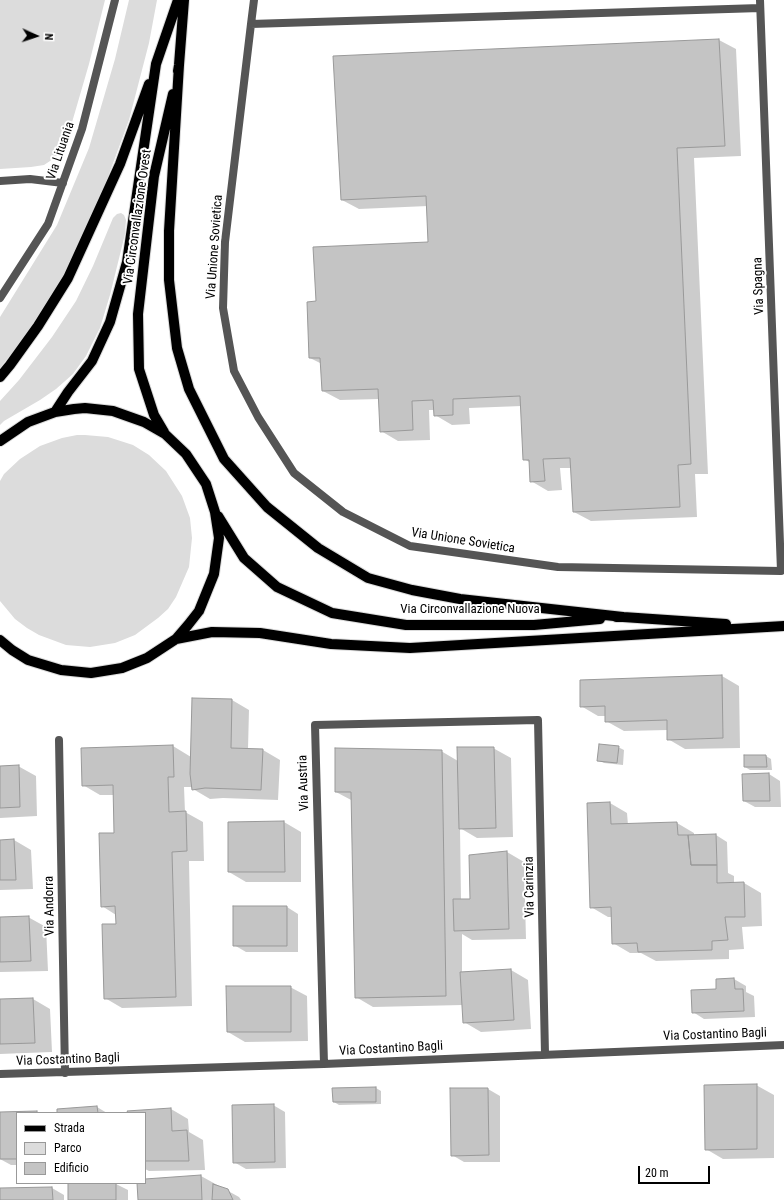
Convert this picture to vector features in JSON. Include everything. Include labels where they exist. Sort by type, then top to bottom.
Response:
[{"type":"main road","name":"Via Circonvallazione Ovest","points":[[55,412],[68,392],[92,361],[110,322],[127,262],[156,64],[178,0]]},
{"type":"main road","name":"Via Circonvallazione Ovest","points":[[165,434],[154,415],[139,369],[138,314],[154,176],[179,65],[184,0]]},
{"type":"main road","points":[[0,377],[38,326],[68,278],[120,164],[156,64]]},
{"type":"main road","points":[[179,65],[169,231],[169,280],[177,348],[189,389],[224,459],[267,507],[318,548],[368,578],[412,590],[460,599],[622,616]]},
{"type":"main road","points":[[0,441],[28,422],[55,412],[85,408],[113,411],[144,422],[165,434],[186,454],[206,484],[215,512],[219,538],[214,574],[199,611],[176,638],[148,658],[122,668],[91,673],[61,670],[28,660],[0,640]]},
{"type":"main road","name":"Via Circonvallazione Nuova","points":[[215,512],[244,558],[277,587],[332,613],[406,625],[534,625],[622,616],[768,626]]},
{"type":"main road","name":"Via Circonvallazione Nuova","points":[[176,638],[212,632],[260,633],[331,644],[410,648],[784,626]]},
{"type":"main road","points":[[0,649],[12,650]]},
{"type":"street","name":"Via Lituania","points":[[0,298],[48,224],[82,128],[116,0]]},
{"type":"street","name":"Via Unione Sovietica","points":[[254,0],[225,242],[223,308],[234,371],[258,417],[294,472],[343,512],[410,546],[558,567],[781,571]]},
{"type":"street","points":[[250,24],[760,4]]},
{"type":"street","name":"Via Spagna","points":[[760,4],[781,571]]},
{"type":"street","points":[[0,181],[30,179],[63,183]]},
{"type":"street","name":"Via Carinzia","points":[[538,720],[545,1054]]},
{"type":"street","name":"Via Austria","points":[[324,1064],[315,725],[538,720]]},
{"type":"street","name":"Via Andorra","points":[[59,740],[65,1073]]},
{"type":"street","name":"Via Costantino Bagli","points":[[0,1074],[324,1064],[784,1045]]},
{"type":"green space","points":[[0,0],[105,0],[89,64],[66,143],[56,157],[44,165],[0,169]]},
{"type":"green space","points":[[129,0],[157,0],[149,43],[129,120],[98,204],[68,270],[34,325],[0,368],[0,317],[57,225],[89,148],[115,59]]},
{"type":"green space","points":[[121,213],[124,215],[126,220],[125,234],[100,328],[86,356],[73,374],[56,389],[4,421],[0,425],[0,401],[19,380],[52,337],[76,301],[93,266],[113,218],[117,214]]},
{"type":"green space","points":[[77,435],[108,437],[133,445],[149,455],[166,471],[182,496],[190,518],[192,538],[189,567],[176,597],[168,609],[135,635],[115,643],[90,647],[66,645],[39,635],[15,619],[0,601],[0,481],[4,474],[20,459],[40,446],[62,438]]},
{"type":"building","points":[[719,39],[725,146],[677,148],[691,464],[678,465],[680,507],[573,512],[570,458],[543,459],[545,481],[530,482],[529,460],[523,460],[520,396],[453,399],[453,415],[434,416],[433,400],[412,401],[413,430],[380,432],[378,389],[322,391],[320,358],[309,358],[307,302],[316,301],[313,247],[428,242],[426,196],[341,200],[333,56]]},
{"type":"building","points":[[722,675],[723,738],[667,740],[667,720],[605,722],[605,706],[580,707],[580,680]]},
{"type":"building","points":[[192,698],[232,699],[231,748],[263,749],[261,790],[205,788],[192,790],[190,774]]},
{"type":"building","points":[[599,744],[619,746],[617,763],[597,761]]},
{"type":"building","points":[[173,745],[174,777],[168,777],[169,812],[186,811],[187,851],[172,852],[176,997],[104,999],[102,924],[116,924],[115,906],[101,907],[99,833],[114,833],[113,785],[82,786],[81,748]]},
{"type":"building","points":[[457,747],[494,747],[496,828],[459,829]]},
{"type":"building","points":[[335,748],[442,750],[446,996],[355,998],[351,792],[335,792]]},
{"type":"building","points":[[744,755],[766,755],[767,767],[744,767]]},
{"type":"building","points":[[19,765],[20,807],[0,808],[0,766]]},
{"type":"building","points":[[769,773],[770,801],[743,801],[742,774]]},
{"type":"building","points":[[610,802],[611,824],[677,822],[678,835],[688,835],[691,865],[717,865],[717,883],[744,882],[745,917],[725,917],[728,940],[712,941],[712,950],[638,952],[637,943],[612,944],[611,907],[590,908],[587,803]]},
{"type":"building","points":[[284,821],[285,872],[228,872],[228,822]]},
{"type":"building","points":[[716,834],[717,865],[691,865],[688,835]]},
{"type":"building","points":[[14,839],[16,880],[0,880],[0,840]]},
{"type":"building","points":[[507,851],[509,929],[454,931],[453,899],[470,899],[469,855]]},
{"type":"building","points":[[233,906],[287,906],[287,946],[233,946]]},
{"type":"building","points":[[29,916],[31,961],[0,962],[0,917]]},
{"type":"building","points":[[511,969],[514,1020],[463,1023],[460,972]]},
{"type":"building","points":[[734,978],[735,989],[743,989],[744,1011],[692,1013],[691,990],[716,989],[716,979]]},
{"type":"building","points":[[226,986],[291,986],[291,1032],[227,1032]]},
{"type":"building","points":[[33,998],[35,1043],[0,1044],[0,999]]},
{"type":"building","points":[[757,1084],[757,1149],[705,1150],[704,1085]]},
{"type":"building","points":[[376,1087],[376,1102],[333,1102],[332,1088]]},
{"type":"building","points":[[450,1088],[488,1088],[489,1155],[451,1156]]},
{"type":"building","points":[[274,1104],[275,1162],[233,1163],[232,1105]]},
{"type":"building","points":[[97,1106],[98,1112],[57,1112],[57,1109]]},
{"type":"building","points":[[171,1108],[172,1131],[187,1130],[189,1161],[146,1161],[146,1112],[127,1111]]},
{"type":"building","points":[[37,1111],[16,1112],[16,1159],[0,1159],[0,1112]]},
{"type":"building","points":[[201,1175],[202,1200],[138,1200],[137,1184],[146,1184],[146,1179]]},
{"type":"building","points":[[68,1184],[116,1184],[116,1200],[68,1200]]},
{"type":"building","points":[[213,1184],[228,1189],[233,1200],[212,1200]]},
{"type":"building","points":[[52,1187],[53,1200],[0,1200],[0,1188]]}]
